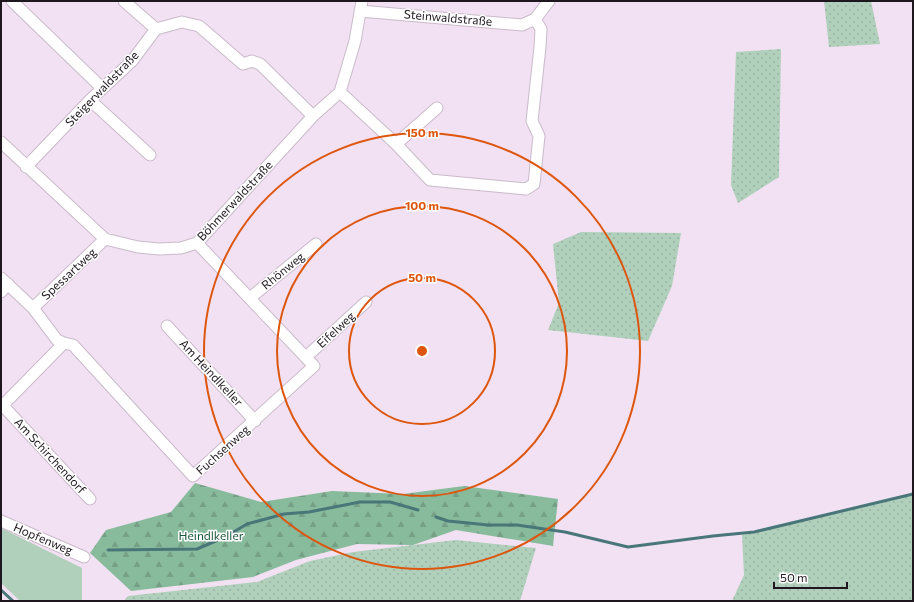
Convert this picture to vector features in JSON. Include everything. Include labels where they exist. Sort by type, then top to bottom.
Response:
[{"type":"street","points":[[12,1],[102,88]]},
{"type":"street","points":[[124,1],[156,29],[182,22],[199,26],[243,64],[252,61],[260,64],[313,116]]},
{"type":"street","points":[[361,6],[355,41],[340,92],[396,144],[430,180],[526,189],[534,184],[539,136],[532,121],[541,29],[534,19],[549,1]]},
{"type":"street","name":"Steinwaldstraße","points":[[361,6],[522,25],[534,19]]},
{"type":"street","name":"Steigerwaldstraße","points":[[26,167],[102,88],[132,61],[156,29]]},
{"type":"street","name":"Böhmerwaldstraße","points":[[1,142],[26,167],[105,239],[138,247],[159,249],[181,248],[197,243],[313,116],[340,92]]},
{"type":"street","points":[[90,100],[150,155]]},
{"type":"street","points":[[396,144],[437,108]]},
{"type":"street","name":"Spessartweg","points":[[33,308],[105,239]]},
{"type":"street","points":[[197,243],[306,357]]},
{"type":"street","name":"Rhönweg","points":[[250,298],[316,244]]},
{"type":"street","name":"Fuchsenweg","points":[[3,285],[33,308],[57,340],[73,345],[193,476],[314,366],[306,357]]},
{"type":"street","name":"Eifelweg","points":[[306,357],[366,302]]},
{"type":"street","name":"Am Heindlkeller","points":[[167,326],[255,421]]},
{"type":"street","name":"Am Schirchendorf","points":[[64,343],[5,403],[5,408],[90,499]]},
{"type":"street","name":"Hopfenweg","points":[[1,521],[84,557]]},
{"type":"green space","points":[[824,1],[871,1],[880,44],[829,47]]},
{"type":"green space","points":[[781,49],[779,177],[738,203],[731,185],[736,52]]},
{"type":"green space","points":[[581,232],[681,233],[672,286],[648,341],[548,330],[559,303],[553,244]]},
{"type":"green space","name":"Heindlkeller","points":[[195,483],[261,502],[332,491],[403,494],[464,486],[558,499],[553,546],[456,530],[413,545],[357,544],[296,560],[253,577],[131,591],[90,553],[106,530],[171,512]]},
{"type":"green space","points":[[913,494],[913,601],[732,601],[744,575],[742,535]]},
{"type":"green space","points":[[1,528],[82,568],[82,601],[20,601],[1,583]]},
{"type":"green space","points":[[456,540],[536,548],[520,601],[124,601],[128,596],[257,582],[310,561],[353,552]]},
{"type":"waterway","points":[[436,517],[448,521],[488,525],[517,525],[565,532],[628,547],[754,532],[913,494]]},
{"type":"waterway","points":[[108,550],[197,549],[225,537],[247,524],[284,514],[309,512],[360,502],[390,502],[418,510]]},
{"type":"waterway","points":[[1,590],[13,601]]}]
